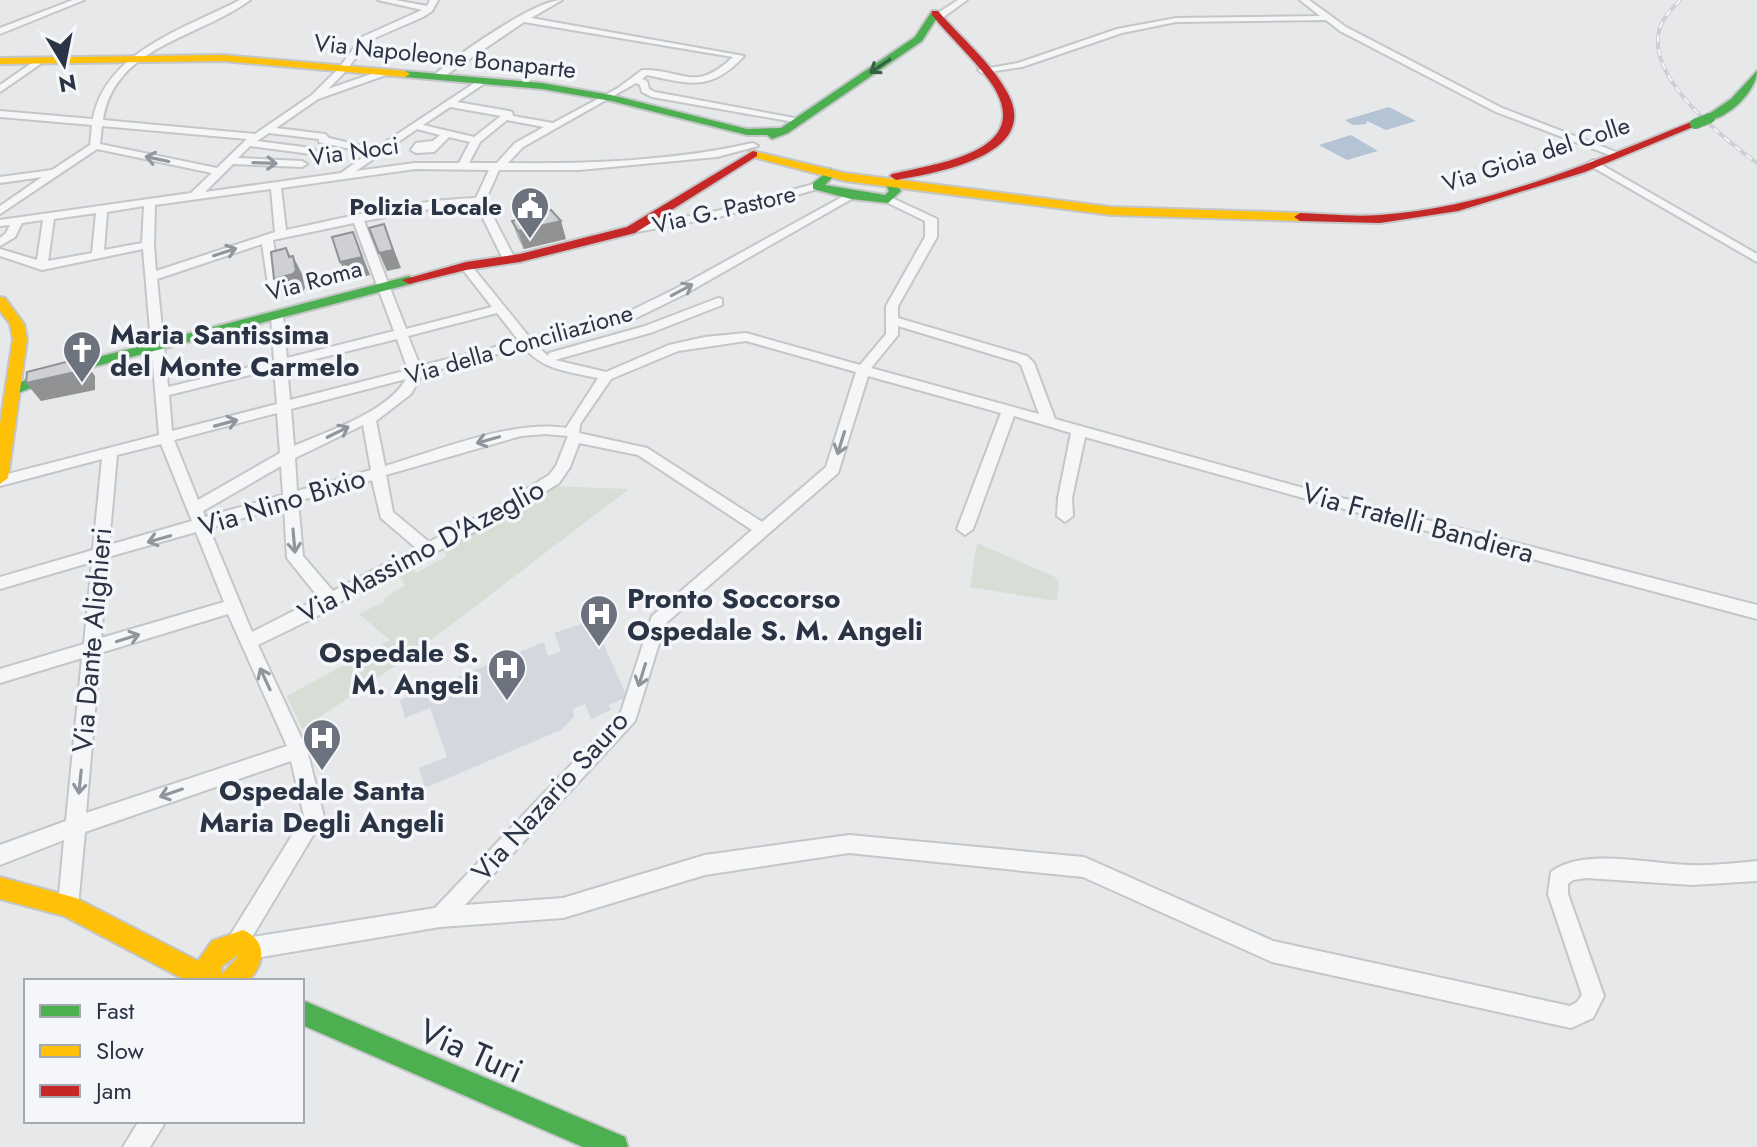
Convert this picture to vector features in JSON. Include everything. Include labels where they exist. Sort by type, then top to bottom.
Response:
[{"type":"main road","points":[[935,10],[1010,107],[1010,121],[1004,135],[952,170],[948,177],[950,183],[988,196]]},
{"type":"main road","points":[[909,46],[926,30],[935,10]]},
{"type":"main road","points":[[909,46],[934,41],[960,46]]},
{"type":"main road","name":"Via Roma","points":[[10,385],[52,366],[65,370],[381,287],[631,230],[672,206],[752,144],[792,125],[909,46]]},
{"type":"main road","name":"Via Napoleone Bonaparte","points":[[0,61],[223,58],[542,86],[606,97],[752,144]]},
{"type":"main road","name":"Via Gioia del Colle","points":[[988,196],[1111,211],[1162,213],[1379,219],[1430,213],[1481,201],[1619,155],[1703,121],[1735,101],[1757,74]]},
{"type":"main road","points":[[752,144],[831,173],[853,186],[965,161]]},
{"type":"main road","points":[[831,173],[817,186],[988,196]]},
{"type":"main road","points":[[0,301],[17,324],[20,339],[10,385],[0,480]]},
{"type":"main road","points":[[0,888],[68,906],[208,979]]},
{"type":"main road","points":[[211,979],[207,968],[213,956],[224,946],[244,945],[249,965],[234,979]]},
{"type":"main road","points":[[171,960],[213,956]]},
{"type":"main road","name":"Via Turi","points":[[304,1013],[615,1147]]},
{"type":"street","points":[[0,31],[80,0]]},
{"type":"street","points":[[95,146],[107,89],[120,71],[134,60],[246,0]]},
{"type":"street","points":[[382,0],[431,5]]},
{"type":"street","points":[[437,77],[523,19],[558,0]]},
{"type":"street","points":[[935,10],[963,0]]},
{"type":"street","points":[[1304,0],[1326,18],[1510,114],[1619,155]]},
{"type":"street","points":[[194,197],[257,137],[315,97],[342,70],[365,39],[411,20],[431,5]]},
{"type":"street","points":[[982,70],[1019,65],[1120,31],[1176,20],[1326,18]]},
{"type":"street","points":[[480,201],[497,167],[519,145],[636,80],[645,72],[709,81],[721,77],[740,56],[523,19]]},
{"type":"street","points":[[0,89],[42,60]]},
{"type":"street","points":[[315,97],[383,73]]},
{"type":"street","points":[[636,80],[644,83],[645,90],[652,94],[792,125]]},
{"type":"street","points":[[341,176],[482,81]]},
{"type":"street","points":[[449,104],[553,126]]},
{"type":"street","points":[[0,114],[257,137],[324,139],[377,152]]},
{"type":"street","points":[[462,167],[476,140],[507,116]]},
{"type":"street","points":[[415,126],[476,140]]},
{"type":"street","points":[[437,144],[447,133]]},
{"type":"street","points":[[257,137],[311,151]]},
{"type":"street","name":"Via Noci","points":[[0,223],[415,166],[579,167],[717,154],[752,144]]},
{"type":"street","points":[[0,211],[95,146],[220,172]]},
{"type":"street","points":[[229,161],[302,164]]},
{"type":"street","points":[[1593,163],[1757,259]]},
{"type":"street","points":[[0,180],[53,173]]},
{"type":"street","points":[[276,186],[281,234]]},
{"type":"street","name":"Via G. Pastore","points":[[631,230],[699,218],[817,186]]},
{"type":"street","name":"Via della Conciliazione","points":[[0,480],[110,454],[638,312],[681,291],[853,186]]},
{"type":"street","points":[[864,368],[892,335],[892,306],[931,237],[933,226],[931,219],[889,191]]},
{"type":"street","points":[[151,277],[281,234],[452,202],[480,201]]},
{"type":"street","points":[[480,201],[509,259]]},
{"type":"street","points":[[150,203],[148,245],[166,439],[248,642],[298,750],[314,817],[244,945]]},
{"type":"street","points":[[672,206],[699,218]]},
{"type":"street","points":[[98,255],[102,209]]},
{"type":"street","points":[[42,266],[49,215]]},
{"type":"street","points":[[358,219],[381,287],[416,373],[406,391],[369,420],[381,471],[386,514],[428,550]]},
{"type":"street","points":[[0,243],[11,235],[18,220]]},
{"type":"street","points":[[267,238],[274,284]]},
{"type":"street","points":[[0,252],[42,266],[148,245]]},
{"type":"street","points":[[466,266],[537,355],[552,364],[606,376]]},
{"type":"street","points":[[554,356],[649,329],[718,302]]},
{"type":"street","points":[[161,393],[500,309]]},
{"type":"street","points":[[638,312],[663,351]]},
{"type":"street","points":[[277,315],[295,558],[332,601]]},
{"type":"street","points":[[894,321],[1022,359],[1027,363],[1049,422]]},
{"type":"street","name":"Via Fratelli Bandiera","points":[[606,376],[623,372],[663,351],[708,340],[746,337],[1307,494],[1757,612]]},
{"type":"street","name":"Via Nazario Sauro","points":[[440,917],[629,716],[658,621],[833,469],[864,368]]},
{"type":"street","name":"Via Massimo D'Azeglio","points":[[248,642],[511,506],[554,479],[563,467],[573,424],[606,376]]},
{"type":"street","points":[[965,529],[1009,410]]},
{"type":"street","points":[[195,509],[288,455],[375,414]]},
{"type":"street","name":"Via Nino Bixio","points":[[0,583],[521,431],[545,429],[642,451],[763,530]]},
{"type":"street","points":[[1065,516],[1065,498],[1079,430]]},
{"type":"street","name":"Via Dante Alighieri","points":[[68,906],[94,648],[98,556],[110,454]]},
{"type":"street","points":[[0,676],[235,605]]},
{"type":"street","points":[[0,855],[298,750]]},
{"type":"street","points":[[244,945],[440,917],[563,908],[705,865],[849,844],[1084,867],[1272,951],[1571,1017],[1585,1010],[1593,996],[1558,894],[1558,879],[1568,871],[1586,868],[1754,876]]},
{"type":"street","points":[[140,1146],[153,1123]]},
{"type":"shaded area","points":[[548,486],[629,489],[410,656],[302,729],[287,696],[390,640],[359,614],[384,602],[383,599],[405,585],[400,577],[412,569],[416,573],[447,556],[441,548],[529,503]]},
{"type":"shaded area","points":[[977,543],[1055,577],[1059,582],[1057,601],[970,587]]},
{"type":"shaded area","name":"Ospedale S. M. Angeli","points":[[593,620],[627,697],[609,705],[611,710],[591,719],[585,704],[573,709],[574,717],[561,730],[425,788],[419,768],[447,757],[430,708],[405,718],[400,700],[544,642],[548,656],[561,651],[554,633]]},
{"type":"water","points":[[1389,107],[1416,121],[1386,130],[1367,121],[1366,124],[1353,125],[1345,120]]},
{"type":"water","points":[[1351,135],[1378,151],[1347,160],[1319,145]]},
{"type":"building","points":[[551,210],[561,221],[518,231],[512,221]]},
{"type":"building","points":[[384,224],[393,250],[379,253],[369,228]]},
{"type":"building","points":[[353,232],[362,257],[340,262],[332,237]]},
{"type":"building","points":[[286,248],[289,257],[293,256],[296,270],[293,274],[274,279],[271,252]]},
{"type":"building","points":[[81,358],[80,371],[26,383],[27,372]]},
{"type":"railway","points":[[1680,0],[1664,19],[1658,39],[1661,60],[1686,101],[1757,163]]},
{"type":"traffic: fast","points":[[772,136],[784,131],[919,39],[935,13]]},
{"type":"traffic: fast","points":[[405,74],[542,86],[611,98],[747,132],[784,131]]},
{"type":"traffic: fast","points":[[1710,118],[1735,101],[1757,74]]},
{"type":"traffic: fast","points":[[1695,124],[1710,118]]},
{"type":"traffic: fast","points":[[831,173],[817,186],[851,195],[888,199],[895,191],[891,183]]},
{"type":"traffic: fast","points":[[13,390],[65,370],[409,280]]},
{"type":"traffic: fast","points":[[304,1013],[615,1147]]},
{"type":"traffic: slow","points":[[0,61],[223,58],[405,74]]},
{"type":"traffic: slow","points":[[753,154],[845,177],[1111,211],[1300,217]]},
{"type":"traffic: slow","points":[[0,301],[17,324],[20,339],[0,478]]},
{"type":"traffic: slow","points":[[0,888],[68,906],[208,979]]},
{"type":"traffic: slow","points":[[211,979],[207,968],[213,957],[226,946],[243,942],[250,948],[249,963],[233,979]]},
{"type":"traffic: jam","points":[[896,176],[970,157],[1002,136],[1009,122],[1008,105],[995,81],[935,13]]},
{"type":"traffic: jam","points":[[1300,217],[1380,219],[1458,207],[1540,184],[1695,124]]},
{"type":"traffic: jam","points":[[409,280],[466,266],[520,258],[631,230],[753,154]]},
{"type":"place","name":"Polizia Locale","points":[[530,240]]},
{"type":"place","name":"Maria Santissima del Monte Carmelo","points":[[82,384]]},
{"type":"place","name":"Pronto Soccorso Ospedale S. M. Angeli","points":[[599,648]]},
{"type":"place","name":"Ospedale S. M. Angeli","points":[[507,702]]},
{"type":"place","name":"Ospedale Santa Maria Degli Angeli","points":[[322,772]]}]
